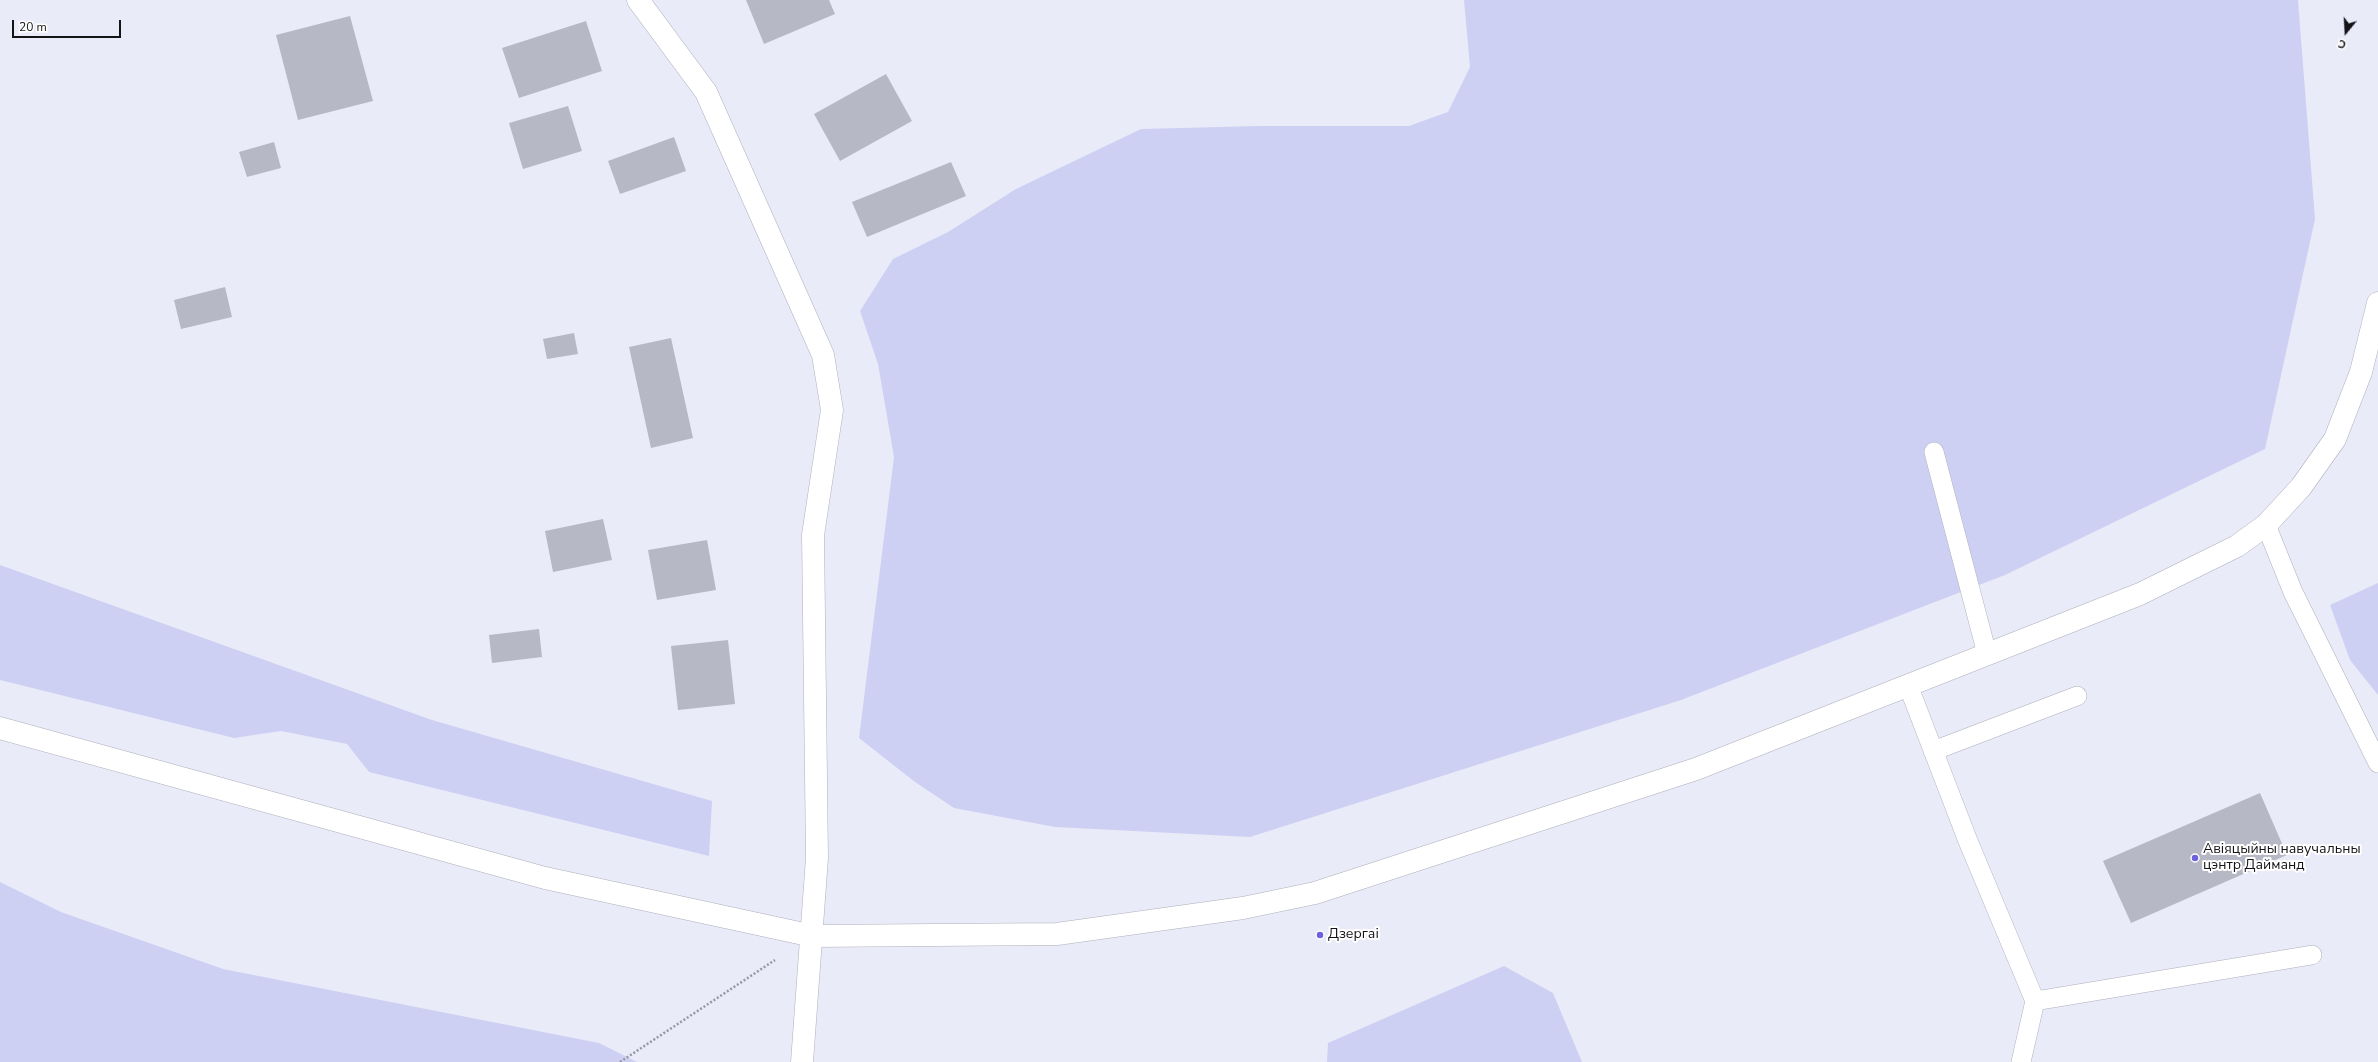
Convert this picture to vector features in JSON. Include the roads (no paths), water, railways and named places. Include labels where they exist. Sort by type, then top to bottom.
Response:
[{"type":"street","points":[[638,0],[706,92],[823,355],[832,410],[814,535],[817,858],[813,936],[802,1062]]},
{"type":"street","points":[[0,728],[545,878],[813,936],[907,937],[1057,934],[1243,908],[1315,893],[1696,769],[2140,594],[2237,546],[2266,525],[2301,487],[2335,439],[2361,372],[2378,303]]},
{"type":"lane","points":[[1934,452],[1987,654]]},
{"type":"lane","points":[[2266,525],[2293,592],[2378,763]]},
{"type":"lane","points":[[1908,685],[1968,841],[2035,1001],[2021,1062]]},
{"type":"lane","points":[[1933,751],[2077,696]]},
{"type":"lane","points":[[2035,1001],[2312,955]]},
{"type":"place","name":"Авіяцыйны навучальны цэнтр Дайманд","points":[[2195,858]]},
{"type":"place","name":"Дзергаі","points":[[1320,935]]}]
